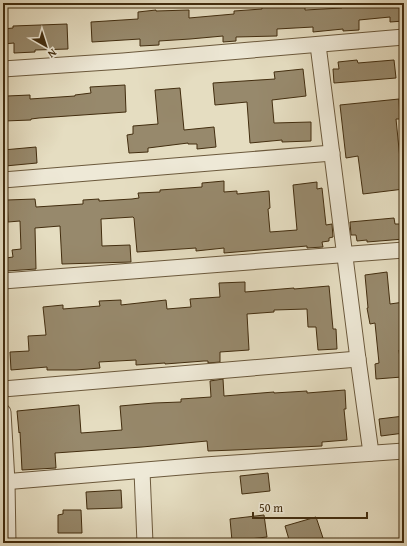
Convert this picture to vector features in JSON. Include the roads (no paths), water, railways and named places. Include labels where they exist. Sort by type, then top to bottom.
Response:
[{"type":"street","points":[[3,69],[123,61],[404,37]]},
{"type":"street","points":[[318,45],[371,453]]},
{"type":"street","points":[[3,180],[332,153]]},
{"type":"street","points":[[3,281],[404,250]]},
{"type":"street","points":[[3,389],[358,360]]},
{"type":"street","points":[[3,412],[8,543]]},
{"type":"street","points":[[5,482],[404,451]]},
{"type":"street","points":[[142,471],[145,543]]}]
